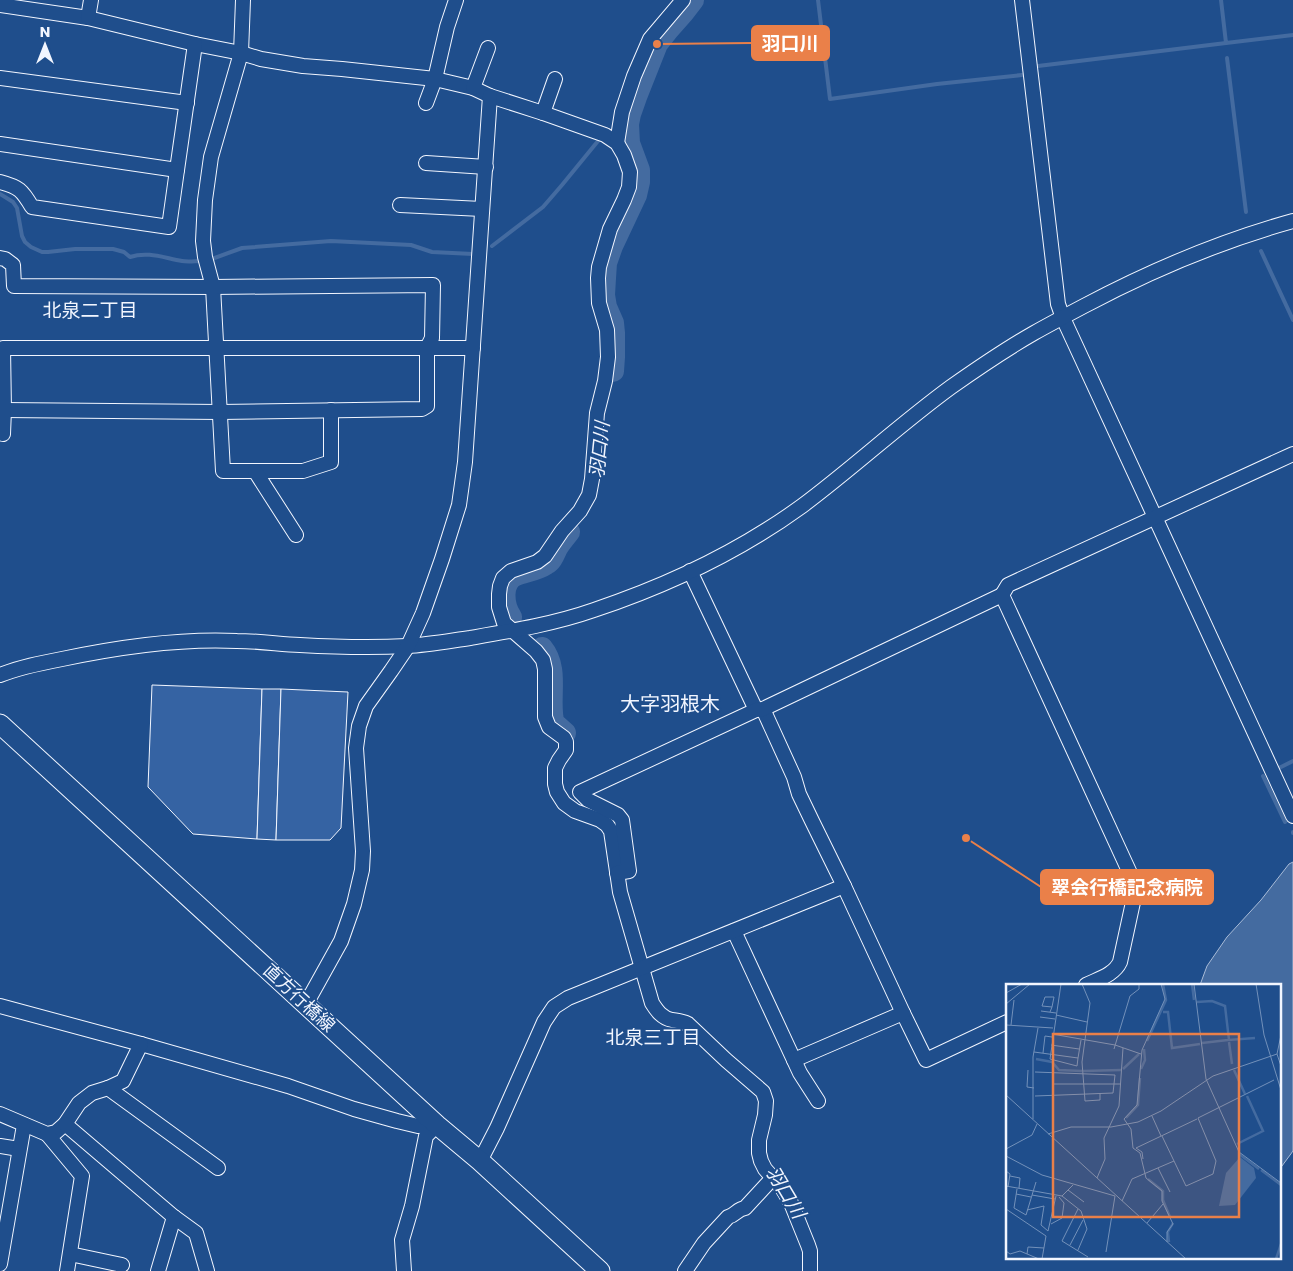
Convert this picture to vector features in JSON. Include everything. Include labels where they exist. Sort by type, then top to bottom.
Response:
[{"type":"main road","name":"直方行橋線","points":[[0,724],[437,1125],[480,1161],[600,1271]]},
{"type":"street","points":[[88,18],[92,0]]},
{"type":"street","points":[[242,0],[241,53],[211,156],[205,200],[203,241],[213,287],[223,471],[304,471],[331,462],[332,410]]},
{"type":"street","points":[[426,103],[435,79],[447,27],[456,0]]},
{"type":"street","points":[[617,143],[622,112],[634,76],[650,39],[683,0]]},
{"type":"street","points":[[1022,0],[1058,304],[1154,517],[1293,816]]},
{"type":"street","points":[[0,5],[88,18],[261,59],[303,66],[342,68],[435,79],[473,88],[490,96],[605,135],[617,143],[630,172],[629,187],[610,229],[599,267],[599,303],[607,330],[608,357],[605,381],[597,412],[589,495],[580,511],[562,531],[545,556],[537,562],[511,571],[503,578],[500,586],[499,608],[504,623],[536,651],[543,660],[545,669],[545,717],[549,727],[564,738],[566,742],[566,750],[558,760],[555,768],[557,792],[564,803],[575,811],[600,820],[611,831],[620,892],[652,1003],[664,1017],[671,1020],[682,1020],[688,1024],[763,1092],[766,1101],[759,1140],[761,1161],[791,1203],[810,1252],[810,1271]]},
{"type":"street","points":[[0,182],[17,187],[24,193],[32,206],[169,227],[195,44]]},
{"type":"street","points":[[473,88],[488,48]]},
{"type":"street","points":[[0,78],[187,103]]},
{"type":"street","points":[[543,113],[555,79]]},
{"type":"street","points":[[306,1004],[341,941],[354,904],[362,870],[363,851],[356,748],[359,726],[366,706],[408,646],[426,604],[459,505],[465,462],[490,96]]},
{"type":"street","points":[[0,144],[177,170]]},
{"type":"street","points":[[426,163],[486,167]]},
{"type":"street","points":[[400,205],[482,210]]},
{"type":"street","points":[[0,675],[84,654],[191,640],[238,640],[351,647],[408,646],[514,631],[592,611],[690,571],[730,551],[799,508],[954,385],[1032,334],[1161,268],[1293,221]]},
{"type":"street","points":[[0,258],[6,259],[13,265],[14,286],[213,287],[433,284],[432,338],[427,348],[428,406],[422,409],[220,412],[4,410]]},
{"type":"street","points":[[0,433],[3,434],[4,410],[3,348],[473,348]]},
{"type":"street","points":[[617,873],[629,871],[622,820],[618,814],[588,800],[580,792],[1002,595],[1008,585],[1293,454]]},
{"type":"street","points":[[255,471],[296,535]]},
{"type":"street","points":[[690,571],[794,777],[799,794],[926,1060],[1006,1022]]},
{"type":"street","points":[[1002,595],[1135,884],[1135,893],[1120,962],[1112,973],[1088,984]]},
{"type":"street","points":[[480,1161],[497,1128],[544,1022],[554,1007],[568,998],[844,886]]},
{"type":"street","points":[[734,931],[800,1073],[818,1101]]},
{"type":"street","points":[[0,1006],[288,1086],[354,1109],[397,1121],[418,1126],[437,1125]]},
{"type":"street","points":[[794,1060],[903,1013]]},
{"type":"street","points":[[47,1134],[56,1132],[65,1124],[80,1102],[92,1093],[122,1081],[141,1044]]},
{"type":"street","points":[[108,1088],[218,1168]]},
{"type":"street","points":[[0,1114],[47,1134],[82,1176],[67,1271]]},
{"type":"street","points":[[65,1124],[196,1233],[206,1271]]},
{"type":"street","points":[[0,1264],[5,1203],[24,1125]]},
{"type":"street","points":[[404,1271],[402,1240],[412,1206],[426,1136],[437,1125]]},
{"type":"street","points":[[0,1146],[19,1149]]},
{"type":"street","points":[[685,1271],[704,1244],[728,1217],[732,1216],[740,1208],[745,1208],[769,1182]]},
{"type":"street","points":[[158,1271],[174,1216]]},
{"type":"street","points":[[70,1254],[122,1265]]},
{"type":"water","points":[[1293,862],[1293,1151],[1280,1169],[1280,984],[1200,984],[1207,966],[1227,937],[1261,900],[1289,864]]},
{"type":"building","points":[[152,685],[262,689],[257,839],[193,834],[148,787]]},
{"type":"building","points":[[262,689],[281,689],[276,840],[257,839]]},
{"type":"building","points":[[281,689],[348,692],[341,828],[330,840],[276,840]]},
{"type":"waterway","name":"羽口川","points":[[613,371],[614,333],[613,323],[606,307],[604,295],[605,278],[606,263],[612,246],[636,195],[639,182],[639,170],[629,143],[628,124],[630,114],[657,44],[693,0]]},
{"type":"waterway","points":[[818,0],[830,99],[937,84],[1022,75]]},
{"type":"waterway","points":[[1221,0],[1226,43],[1293,35]]},
{"type":"waterway","points":[[1038,66],[1226,43]]},
{"type":"waterway","points":[[1227,58],[1246,212]]},
{"type":"waterway","points":[[492,246],[543,207],[598,141]]},
{"type":"waterway","points":[[0,194],[13,202],[17,208],[22,236],[25,242],[42,252],[75,249],[113,249],[124,252],[130,257],[150,255],[184,261],[202,261]]},
{"type":"waterway","points":[[209,260],[242,248],[331,241],[411,245],[432,252],[473,254]]},
{"type":"waterway","points":[[1261,251],[1293,320]]},
{"type":"waterway","name":"羽口川","points":[[511,617],[506,606],[504,594],[507,583],[516,575],[539,568],[548,563],[569,532]]},
{"type":"waterway","name":"羽口川","points":[[542,648],[547,656],[552,674],[553,721],[565,733]]},
{"type":"waterway","points":[[1279,768],[1293,761]]},
{"type":"waterway","points":[[1263,776],[1285,822]]},
{"type":"place","name":"羽口川","points":[[657,44]]},
{"type":"place","name":"翠会行橋記念病院","points":[[966,838]]},
{"type":"district","name":"北泉二丁目","points":[[90,310]]},
{"type":"district","name":"大字羽根木","points":[[670,704]]},
{"type":"district","name":"北泉三丁目","points":[[653,1037]]}]
